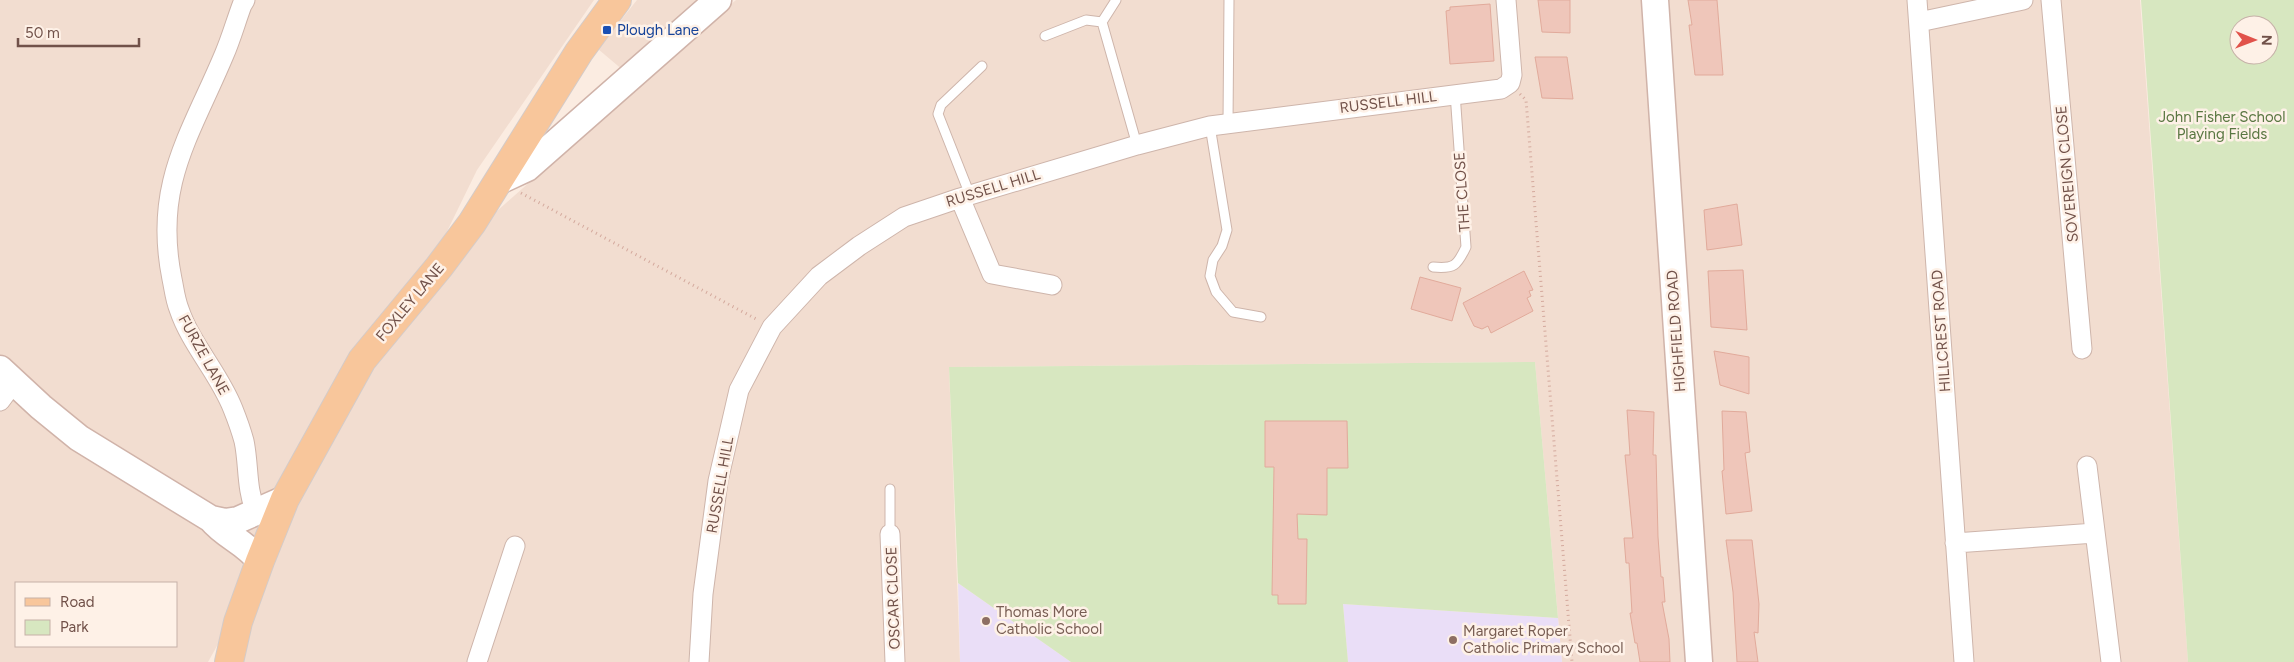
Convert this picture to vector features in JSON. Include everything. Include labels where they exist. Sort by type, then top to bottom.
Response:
[{"type":"main road","name":"FOXLEY LANE","points":[[238,622],[285,499],[362,360],[439,267],[472,223],[579,52],[617,0]]},
{"type":"main road","points":[[214,662],[238,622]]},
{"type":"main road","points":[[229,662],[238,622]]},
{"type":"street","points":[[499,181],[526,168],[718,0]]},
{"type":"street","points":[[1506,0],[1512,75],[1510,83]]},
{"type":"street","name":"HIGHFIELD ROAD","points":[[1655,0],[1699,662]]},
{"type":"street","name":"HILLCREST ROAD","points":[[1918,0],[1964,662]]},
{"type":"street","points":[[1919,22],[2023,0]]},
{"type":"street","name":"SOVEREIGN CLOSE","points":[[2051,0],[2082,349]]},
{"type":"street","name":"FURZE LANE","points":[[243,2],[225,54],[189,132],[176,168],[168,202],[166,233],[169,262],[178,308],[190,334],[220,380],[232,408],[244,440],[251,498],[256,512]]},
{"type":"street","name":"RUSSELL HILL","points":[[699,662],[704,594],[718,481],[739,390],[772,327],[819,276],[859,246],[904,217],[965,196],[1137,145],[1219,124],[1455,93],[1501,89],[1510,83]]},
{"type":"street","points":[[965,196],[992,274],[1052,285]]},
{"type":"street","points":[[5,384],[79,438],[211,519],[220,529],[244,543],[260,561]]},
{"type":"street","points":[[2087,466],[2111,662]]},
{"type":"street","points":[[211,519],[231,522],[285,499]]},
{"type":"street","points":[[1955,544],[2095,533]]},
{"type":"street","name":"OSCAR CLOSE","points":[[890,534],[895,662]]},
{"type":"street","points":[[477,662],[514,546]]},
{"type":"lane","points":[[1116,0],[1102,22],[1137,145]]},
{"type":"lane","points":[[1228,0],[1219,124],[1227,230],[1222,246],[1213,260],[1210,276],[1216,292],[1234,312],[1261,317]]},
{"type":"lane","points":[[1045,36],[1086,20],[1102,22]]},
{"type":"lane","points":[[965,196],[938,114],[941,105],[982,66]]},
{"type":"lane","name":"THE CLOSE","points":[[1433,267],[1448,268],[1459,262],[1466,248],[1455,93]]},
{"type":"lane","points":[[890,489],[890,534]]},
{"type":"path","points":[[1510,83],[1526,100],[1572,662]]},
{"type":"path","points":[[499,181],[772,327]]},
{"type":"shaded area","points":[[0,0],[594,0],[477,170],[434,258],[208,662],[0,662]]},
{"type":"shaded area","points":[[637,0],[708,0],[624,71],[598,49]]},
{"type":"shaded area","points":[[736,0],[2140,0],[2188,662],[1562,662],[1535,362],[949,367],[960,662],[237,662],[308,471],[359,381],[497,211]]},
{"type":"shaded area","name":"Thomas More Catholic School","points":[[958,583],[1071,662],[960,662]]},
{"type":"shaded area","name":"Margaret Roper Catholic Primary School","points":[[1343,604],[1558,618],[1562,662],[1348,662]]},
{"type":"green space","name":"John Fisher School Playing Fields","points":[[2141,0],[2294,0],[2294,662],[2188,662]]},
{"type":"green space","points":[[1535,362],[1558,618],[1343,604],[1348,662],[1071,662],[958,583],[949,367]]},
{"type":"building","points":[[1538,0],[1570,0],[1570,33],[1542,32]]},
{"type":"building","points":[[1688,0],[1717,0],[1723,75],[1695,75],[1689,25],[1692,25]]},
{"type":"building","points":[[1490,4],[1494,61],[1450,64],[1446,11],[1450,10],[1450,7]]},
{"type":"building","points":[[1535,57],[1567,57],[1573,99],[1542,98]]},
{"type":"building","points":[[1737,204],[1742,245],[1707,250],[1704,210]]},
{"type":"building","points":[[1743,270],[1747,330],[1711,327],[1708,271]]},
{"type":"building","points":[[1524,271],[1533,290],[1529,291],[1531,296],[1527,298],[1533,311],[1491,333],[1488,326],[1482,329],[1474,326],[1463,303]]},
{"type":"building","points":[[1420,277],[1461,288],[1452,321],[1411,309]]},
{"type":"building","points":[[1714,351],[1749,357],[1749,394],[1720,385]]},
{"type":"building","points":[[1627,410],[1654,412],[1653,455],[1656,455],[1658,537],[1665,602],[1662,602],[1669,639],[1670,662],[1640,662],[1637,643],[1635,643],[1630,613],[1632,613],[1629,563],[1626,563],[1624,538],[1633,538],[1625,455],[1630,455]]},
{"type":"building","points":[[1722,411],[1746,412],[1750,452],[1745,453],[1752,511],[1726,514],[1722,471],[1724,470]]},
{"type":"building","points":[[1265,421],[1347,421],[1348,468],[1327,468],[1327,515],[1297,514],[1298,539],[1307,539],[1306,604],[1278,604],[1278,595],[1272,595],[1274,467],[1265,467]]},
{"type":"building","points":[[1726,540],[1752,540],[1759,604],[1758,633],[1754,632],[1758,662],[1737,662],[1733,592]]},
{"type":"place","name":"Plough Lane","points":[[607,30]]},
{"type":"place","name":"Thomas More Catholic School","points":[[986,621]]},
{"type":"place","name":"Margaret Roper Catholic Primary School","points":[[1453,640]]}]
